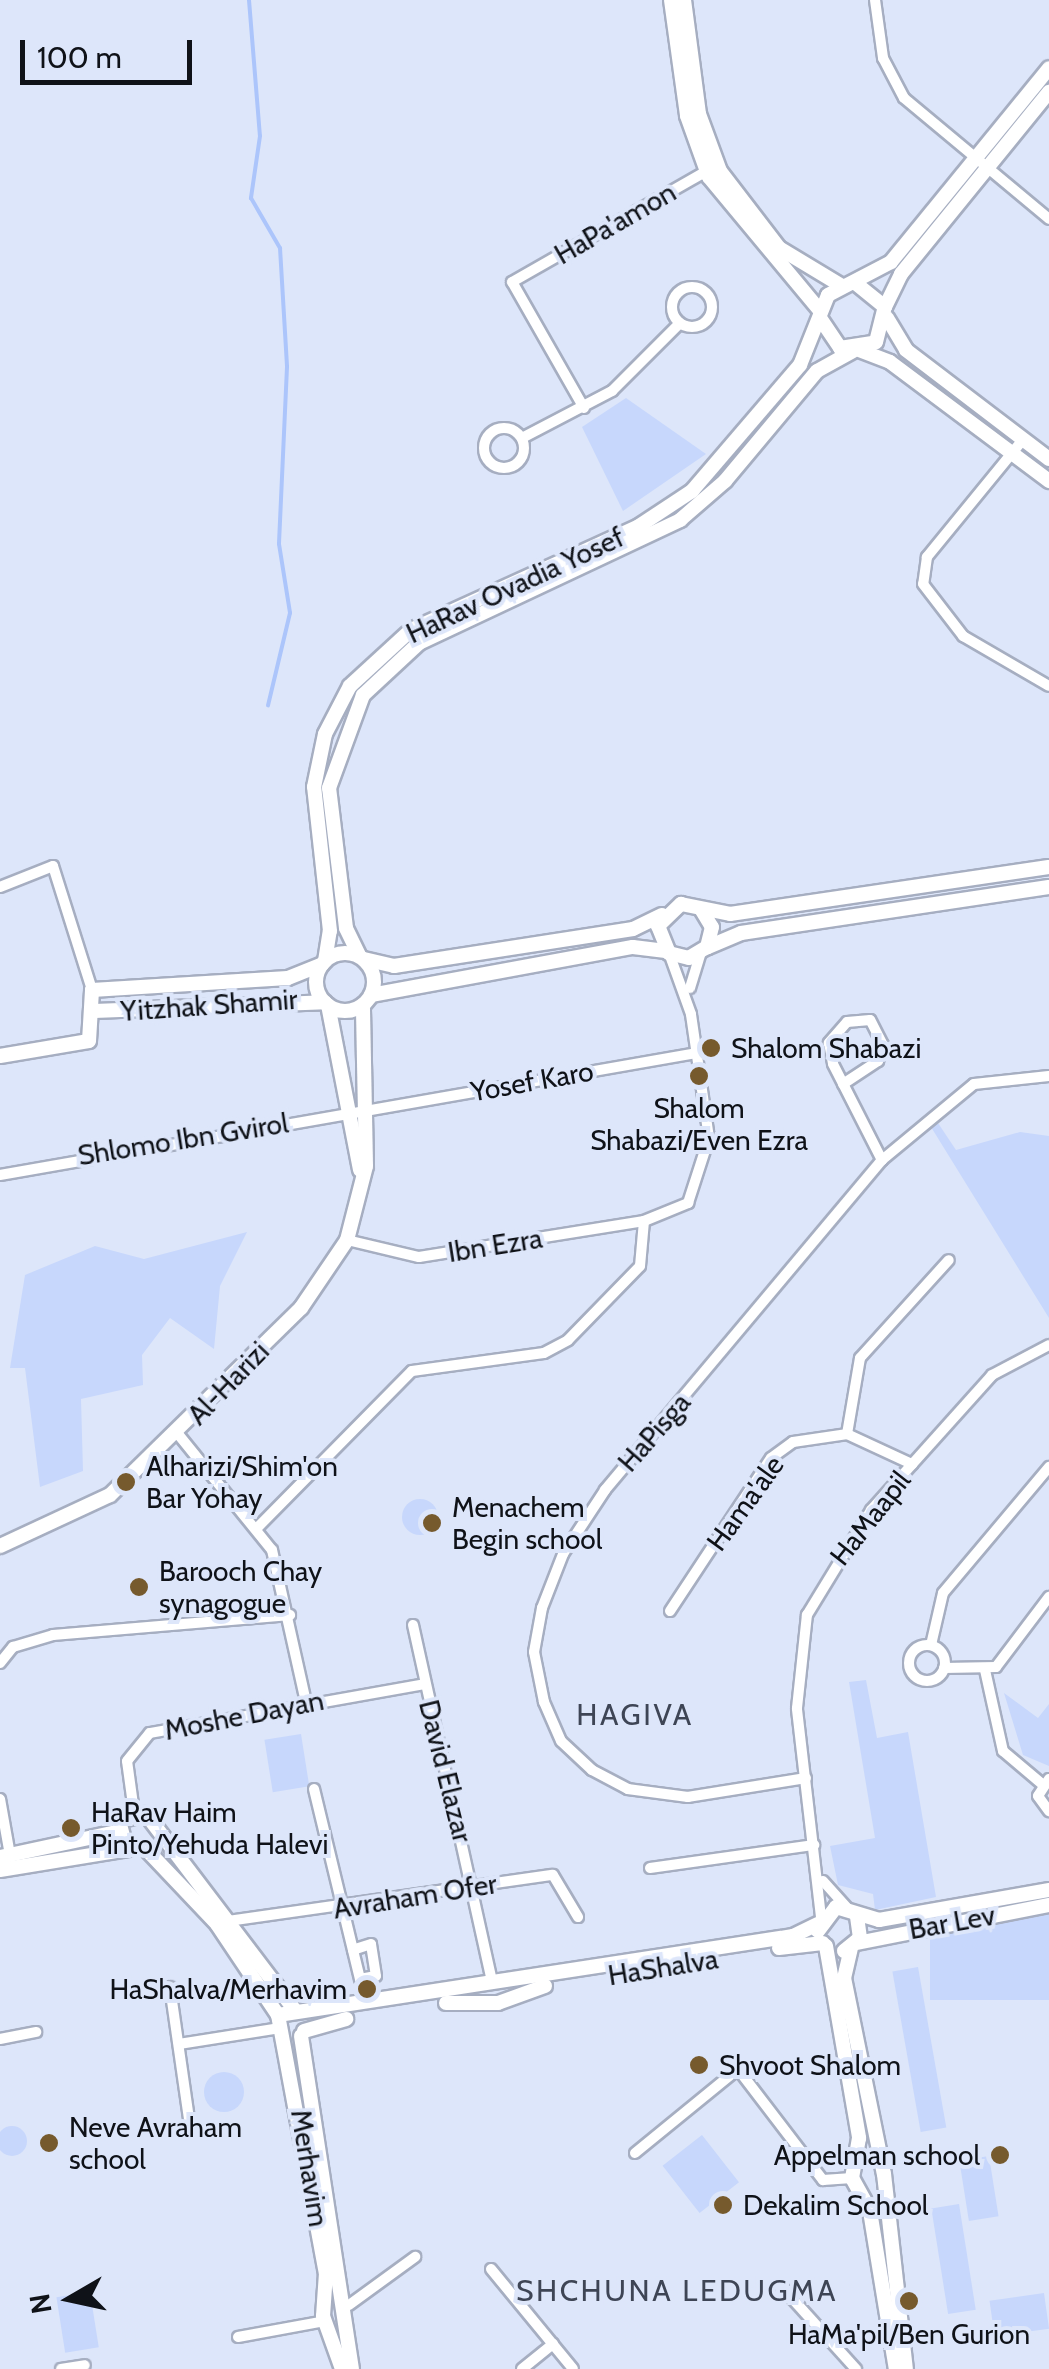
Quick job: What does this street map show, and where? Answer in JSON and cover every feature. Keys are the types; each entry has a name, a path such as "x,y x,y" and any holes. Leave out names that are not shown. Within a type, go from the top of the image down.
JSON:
{"street":[{"path":"670,0 682,96 734,217 821,314 828,339 894,365 1009,457 1049,480"},
{"path":"684,0 695,94 712,168 779,248 848,285 886,312 906,350 1021,442 1049,459"},
{"path":"875,0 893,84 1049,219"},
{"path":"856,350 879,339 900,274 1049,68"},
{"path":"821,314 848,285 891,262 1049,92"},
{"name":"HaPa'amon","path":"584,408 512,282 712,168"},
{"path":"522,438 514,466 486,457 495,430 522,438 584,408 680,323 708,319 701,289 674,298 680,323"},
{"name":"HaRav Ovadia Yosef","path":"327,1004 316,986 330,924 314,787 325,734 350,686 411,630 682,499 796,371 821,314"},
{"name":"HaRav Ovadia Yosef","path":"367,1000 362,957 346,928 329,788 363,695 419,643 680,520 725,482 816,371 856,350"},
{"path":"1021,442 928,558 923,584 962,636 1049,686"},
{"path":"0,887 53,866 92,990 94,1011"},
{"path":"362,957 394,966 633,929 681,904 730,914 1049,867"},
{"path":"367,1000 633,948 667,952 704,950 740,933 1049,887"},
{"path":"691,1014 692,968 704,950 712,926 701,908"},
{"path":"663,915 667,952 691,1014"},
{"name":"Yitzhak Shamir","path":"92,990 288,978 323,962 362,957"},
{"name":"Yitzhak Shamir","path":"0,1056 89,1041 94,1011 367,1000"},
{"name":"Al-Harizi","path":"0,1546 110,1494 178,1434 301,1308 347,1240 361,1185 356,1032 367,1000"},
{"name":"Al-Harizi","path":"327,1004 360,1111"},
{"name":"Ibn Ezra","path":"347,1240 420,1258 644,1221 688,1203 700,1184 708,1138 691,1014"},
{"path":"844,1084 878,1061 883,1046 870,1020 847,1022 830,1043 844,1084 882,1160"},
{"name":"Yosef Karo","path":"360,1111 696,1053"},
{"name":"HaPisga","path":"806,1778 688,1797 628,1788 561,1741 534,1652 563,1554 605,1490 882,1160 974,1084 1049,1076"},
{"name":"Shlomo Ibn Gvirol","path":"0,1174 360,1111"},
{"path":"258,1528 412,1371 544,1353 568,1340 640,1266 644,1221"},
{"path":"912,1464 847,1434 860,1358 948,1260"},
{"name":"HaMaapil","path":"820,1920 819,1870 797,1708 807,1615 844,1544 912,1464 992,1376 1049,1345"},
{"path":"178,1434 258,1528 290,1615 306,1702"},
{"name":"Hama'ale","path":"670,1612 771,1458 814,1436 847,1434"},
{"path":"944,1668 931,1645 943,1593 1049,1467"},
{"name":"Al-Harizi","path":"0,1537 38,1528"},
{"path":"931,1645 911,1653 912,1674 927,1681 944,1668 985,1670 1005,1658 1049,1597"},
{"path":"0,1663 13,1647 53,1634 290,1615"},
{"name":"David Elazar","path":"413,1625 493,1979"},
{"path":"985,1670 1003,1752 1045,1781 1049,1811"},
{"name":"Moshe Dayan","path":"134,1812 128,1761 150,1733 306,1702 424,1684"},
{"path":"314,1788 353,1950"},
{"path":"0,1800 5,1856 116,1832 134,1812 155,1829 296,2011"},
{"path":"0,1870 145,1848 155,1829"},
{"path":"116,1832 126,1848"},
{"path":"650,1868 814,1845"},
{"name":"Merhavim","path":"145,1848 217,1924 277,2027 296,2081 327,2325"},
{"name":"HaMaapil","path":"819,1870 853,1912"},
{"name":"Avraham Ofer","path":"228,1921 344,1908 554,1875 578,1917"},
{"name":"Bar Lev","path":"820,1920 853,1912 1049,1890"},
{"name":"Bar Lev","path":"824,1945 853,1946 1049,1905"},
{"path":"853,1912 853,1946 845,1986 878,2164 906,2369"},
{"path":"820,1920 859,2138 856,2179 894,2369"},
{"name":"HaShalva","path":"277,2027 296,2011 793,1936 820,1920"},
{"name":"HaShalva","path":"488,2002 824,1945"},
{"path":"179,2044 277,2027 302,2034 488,2002 493,1979"},
{"path":"493,1979 506,1999"},
{"path":"170,1988 191,2132"},
{"name":"Merhavim","path":"296,2011 348,2322"},
{"path":"0,2038 36,2032"},
{"path":"635,2153 738,2070 823,2180 856,2179 881,2185"},
{"path":"856,2179 878,2164"},
{"path":"323,2301 346,2298 415,2257"},
{"path":"491,2269 573,2369"},
{"path":"781,2286 856,2369"},
{"path":"238,2337 348,2322 352,2369"},
{"path":"327,2325 342,2369"},
{"path":"522,2369 553,2344"},
{"path":"61,2369 85,2365"}],"shaded area":[{"path":"626,398 706,454 623,511 582,427"},
{"path":"938,1123 956,1150 1020,1132 1049,1136 1049,1318 931,1127"},
{"path":"247,1232 220,1286 214,1349 170,1318 142,1355 143,1385 81,1399 83,1471 40,1487 25,1368 10,1368 25,1275 95,1246 144,1259"},
{"path":"420,1499 433,1504 438,1517 433,1530 420,1535 407,1530 402,1517 407,1504"},
{"path":"866,1680 877,1738 908,1732 936,1897 875,1910 873,1894 838,1885 830,1846 875,1838 849,1682"},
{"path":"1004,1693 1038,1718 1049,1704 1049,1766 1023,1755"},
{"path":"301,1734 309,1786 273,1792 264,1740"},
{"path":"930,1913 1049,1913 1049,2000 930,2000"},
{"path":"918,1967 946,2128 921,2132 892,1972"},
{"path":"224,2072 238,2078 244,2092 238,2106 224,2112 210,2106 204,2092 210,2078"},
{"path":"12,2126 23,2130 27,2141 23,2152 12,2156 1,2152 -3,2141 1,2130"},
{"path":"702,2135 739,2182 700,2213 663,2166"},
{"path":"989,2156 999,2216 969,2221 959,2161"},
{"path":"959,2204 976,2310 948,2314 931,2208"},
{"path":"90,2292 99,2347 65,2353 56,2297"},
{"path":"1044,2293 1049,2329 995,2336 990,2301"}],"waterway":[{"path":"249,0 260,136 251,198 280,248 287,367 279,544 290,613 268,705"}],"place":[{"name":"Shalom Shabazi","path":"711,1048"},
{"name":"Shalom Shabazi/Even Ezra","path":"699,1076"},
{"name":"Alharizi/Shim'on Bar Yohay","path":"126,1482"},
{"name":"Menachem Begin school","path":"432,1523"},
{"name":"Barooch Chay synagogue","path":"139,1587"},
{"name":"HaRav Haim Pinto/Yehuda Halevi","path":"71,1828"},
{"name":"HaShalva/Merhavim","path":"367,1989"},
{"name":"Shvoot Shalom","path":"699,2065"},
{"name":"Neve Avraham school","path":"49,2143"},
{"name":"Appelman school","path":"1000,2155"},
{"name":"Dekalim School","path":"723,2205"},
{"name":"HaMa'pil/Ben Gurion","path":"909,2301"}],"district":[{"name":"HAGIVA","path":"635,1715"},
{"name":"SHCHUNA LEDUGMA","path":"677,2291"}]}
